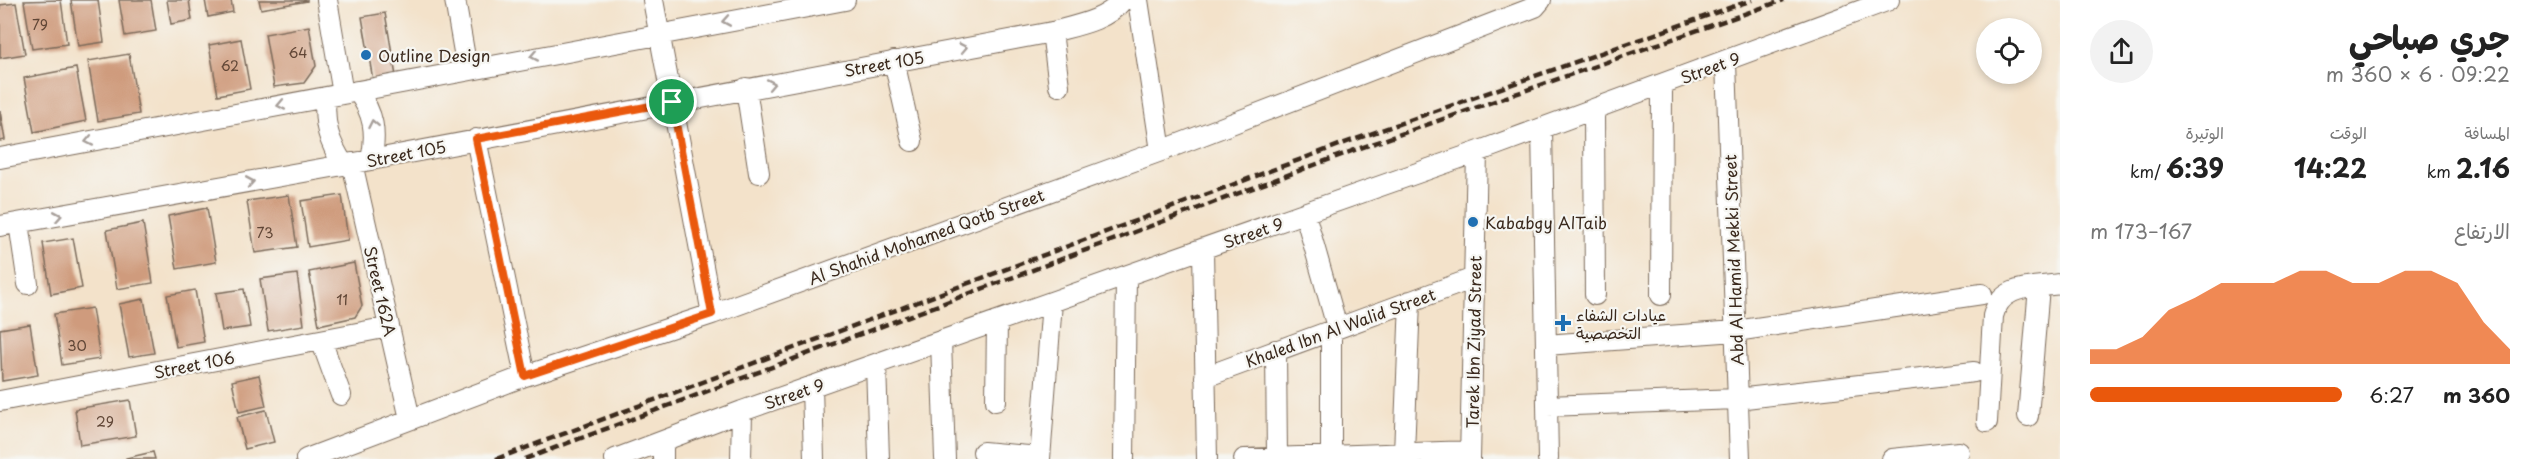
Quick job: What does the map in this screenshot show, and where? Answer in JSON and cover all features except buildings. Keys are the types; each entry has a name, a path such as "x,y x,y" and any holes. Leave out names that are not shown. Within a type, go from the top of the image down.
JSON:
{"street":[{"path":"327,0 342,94 326,126 336,153 356,162 375,138 372,116 342,94"},
{"path":"455,0 467,69"},
{"path":"653,0 712,314"},
{"path":"0,158 845,0"},
{"name":"Street 105","path":"10,225 1052,32 1103,16 1114,10 1123,0"},
{"path":"1138,0 1161,151"},
{"name":"Al Shahid Mohamed Qotb Street","path":"306,459 525,376 712,314 1161,151 1535,7 1541,0"},
{"name":"Street 9","path":"615,459 663,450 742,411 1305,214 1726,62 1889,0"},
{"path":"1052,32 1059,86"},
{"path":"894,61 912,141"},
{"name":"Abd Al Hamid Mekki Street","path":"1726,62 1740,459"},
{"path":"1661,295 1662,85"},
{"path":"746,88 759,173"},
{"path":"1594,110 1594,295"},
{"path":"1542,129 1548,459"},
{"path":"476,139 525,376"},
{"name":"Tarek Ibn Ziyad Street","path":"1470,455 1477,152"},
{"name":"Street 162A","path":"356,162 410,419"},
{"path":"1305,214 1334,329 1331,456"},
{"path":"10,225 28,284"},
{"path":"1203,250 1207,459"},
{"path":"1124,459 1126,276"},
{"name":"Khaled Ibn Al Walid Street","path":"1205,377 1474,278"},
{"path":"1987,422 1995,307 1998,300 2013,291 2060,284"},
{"path":"2028,416 2039,287"},
{"path":"1546,345 1736,331 1982,294"},
{"path":"1404,453 1410,301"},
{"path":"982,452 1040,458 1052,302"},
{"path":"996,401 997,321"},
{"name":"Street 106","path":"0,401 389,327"},
{"path":"321,340 341,395"},
{"path":"941,340 945,459"},
{"path":"1276,350 1282,458"},
{"path":"876,364 879,459"},
{"path":"1547,406 1737,399 1974,372"},
{"path":"812,386 814,459"},
{"path":"741,459 742,411"},
{"path":"1892,459 1959,452"},
{"path":"1244,459 1404,453 1470,455"}],"railway":[{"path":"496,459 1350,141 1752,0"},
{"path":"525,459 1352,151 1784,0"}],"place":[{"name":"Outline Design","path":"366,55"},
{"name":"Kababgy AlTaib","path":"1473,222"},
{"name":"عيادات الشفاء التخصصية","path":"1563,323"}],"route":[{"path":"672,102 712,314 525,376 476,139 672,102"}]}
